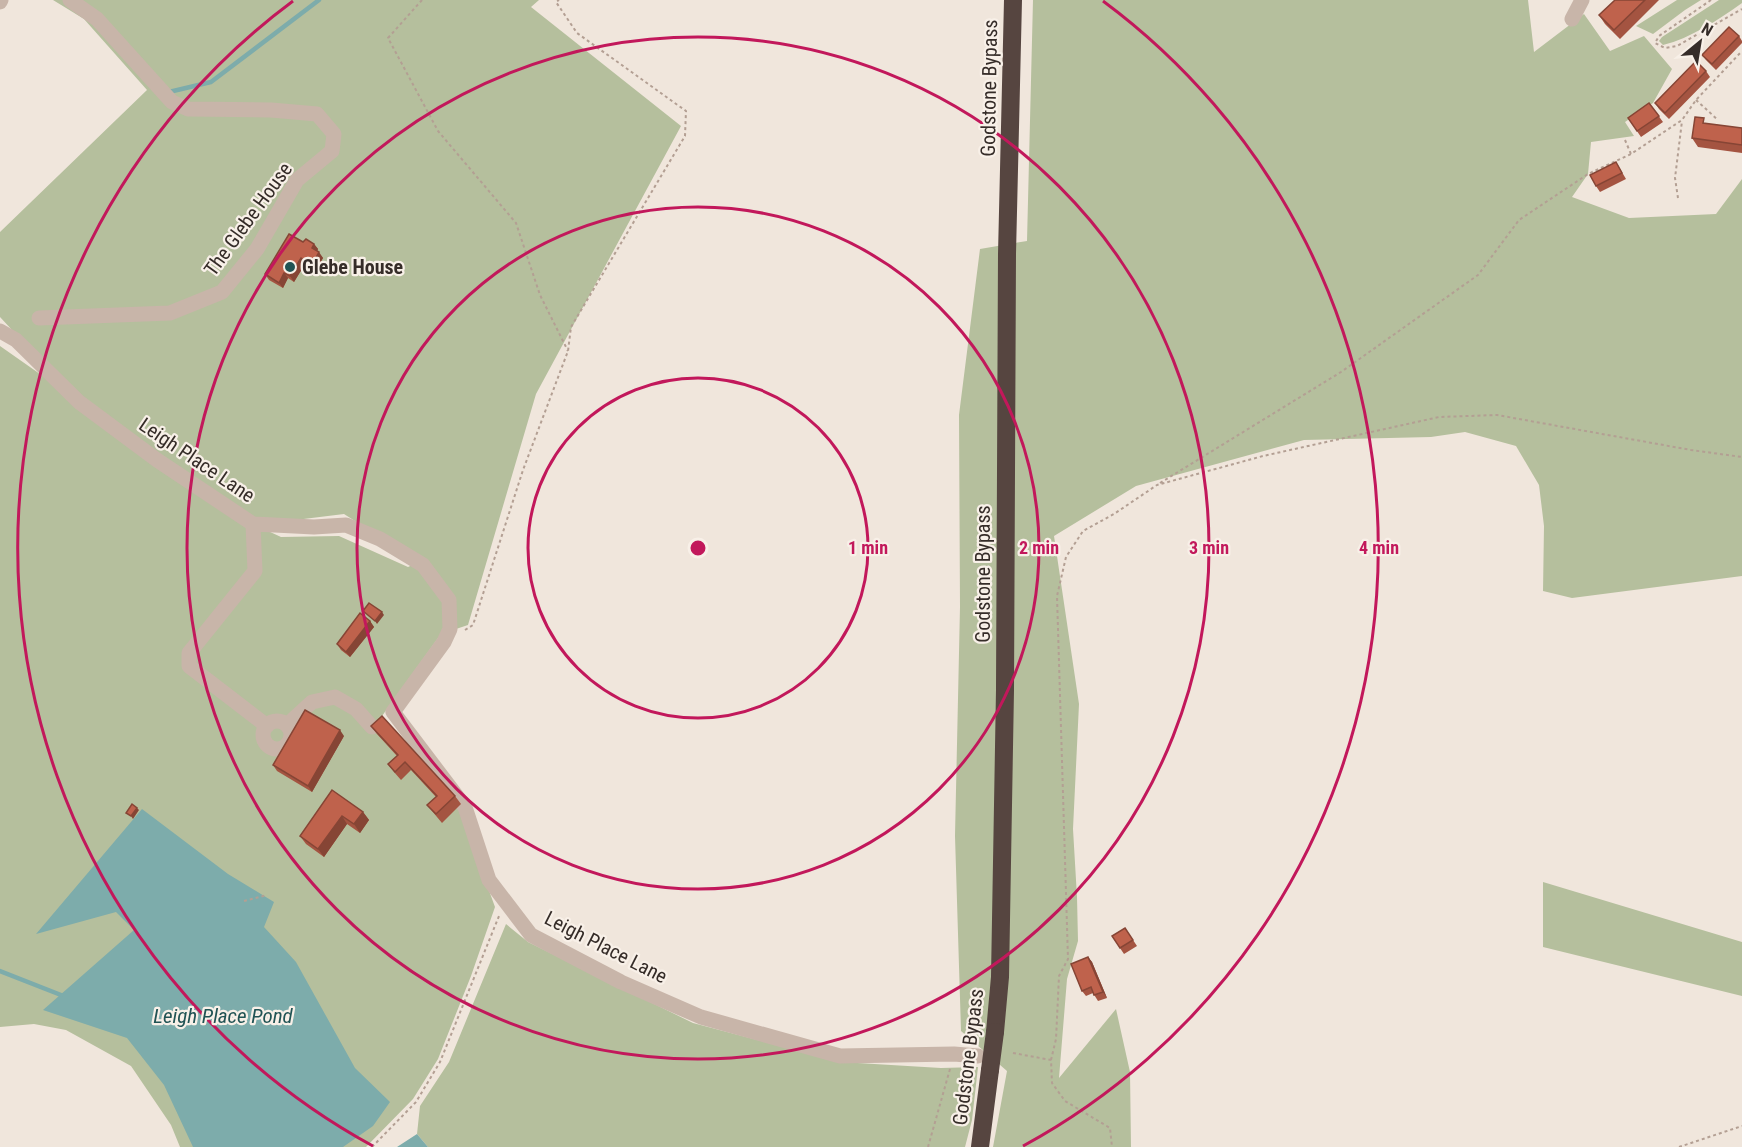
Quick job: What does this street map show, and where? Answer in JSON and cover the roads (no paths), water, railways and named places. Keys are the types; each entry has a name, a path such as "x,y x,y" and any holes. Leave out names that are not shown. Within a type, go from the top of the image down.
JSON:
{"highway":[{"name":"Godstone Bypass","path":"980,1147 1000,976 1005,690 1007,266 1013,0"}],"lane":[{"name":"The Glebe House","path":"39,318 170,313 222,292 257,249 297,180 332,151 334,134 317,114 272,110 188,108 172,102 97,19 70,0"},
{"path":"1572,19 1582,0"},
{"name":"Leigh Place Lane","path":"0,330 16,340 80,402 157,460 253,524 314,528 346,525 380,539 423,565 449,600 450,629 444,642 393,712 465,807 489,880 531,935 621,982 701,1017 840,1056 954,1054 978,1056"},
{"path":"253,524 255,571 189,653 189,666 267,726"},
{"path":"287,725 312,702 335,697 356,709 372,728"},
{"path":"275,722 287,725 291,734 289,743 282,749 271,748 263,734 267,726 275,722"}],"water":[{"name":"Leigh Place Pond","path":"142,809 228,874 274,902 264,927 296,962 355,1068 390,1102 373,1126 343,1147 193,1147 164,1085 127,1038 43,1010 134,930 116,912 36,934"},
{"path":"417,1134 428,1147 397,1147"}],"waterway":[{"path":"169,92 211,82 319,0"},
{"path":"0,971 61,995"}],"place":[{"name":"Glebe House","path":"290,267"}]}
